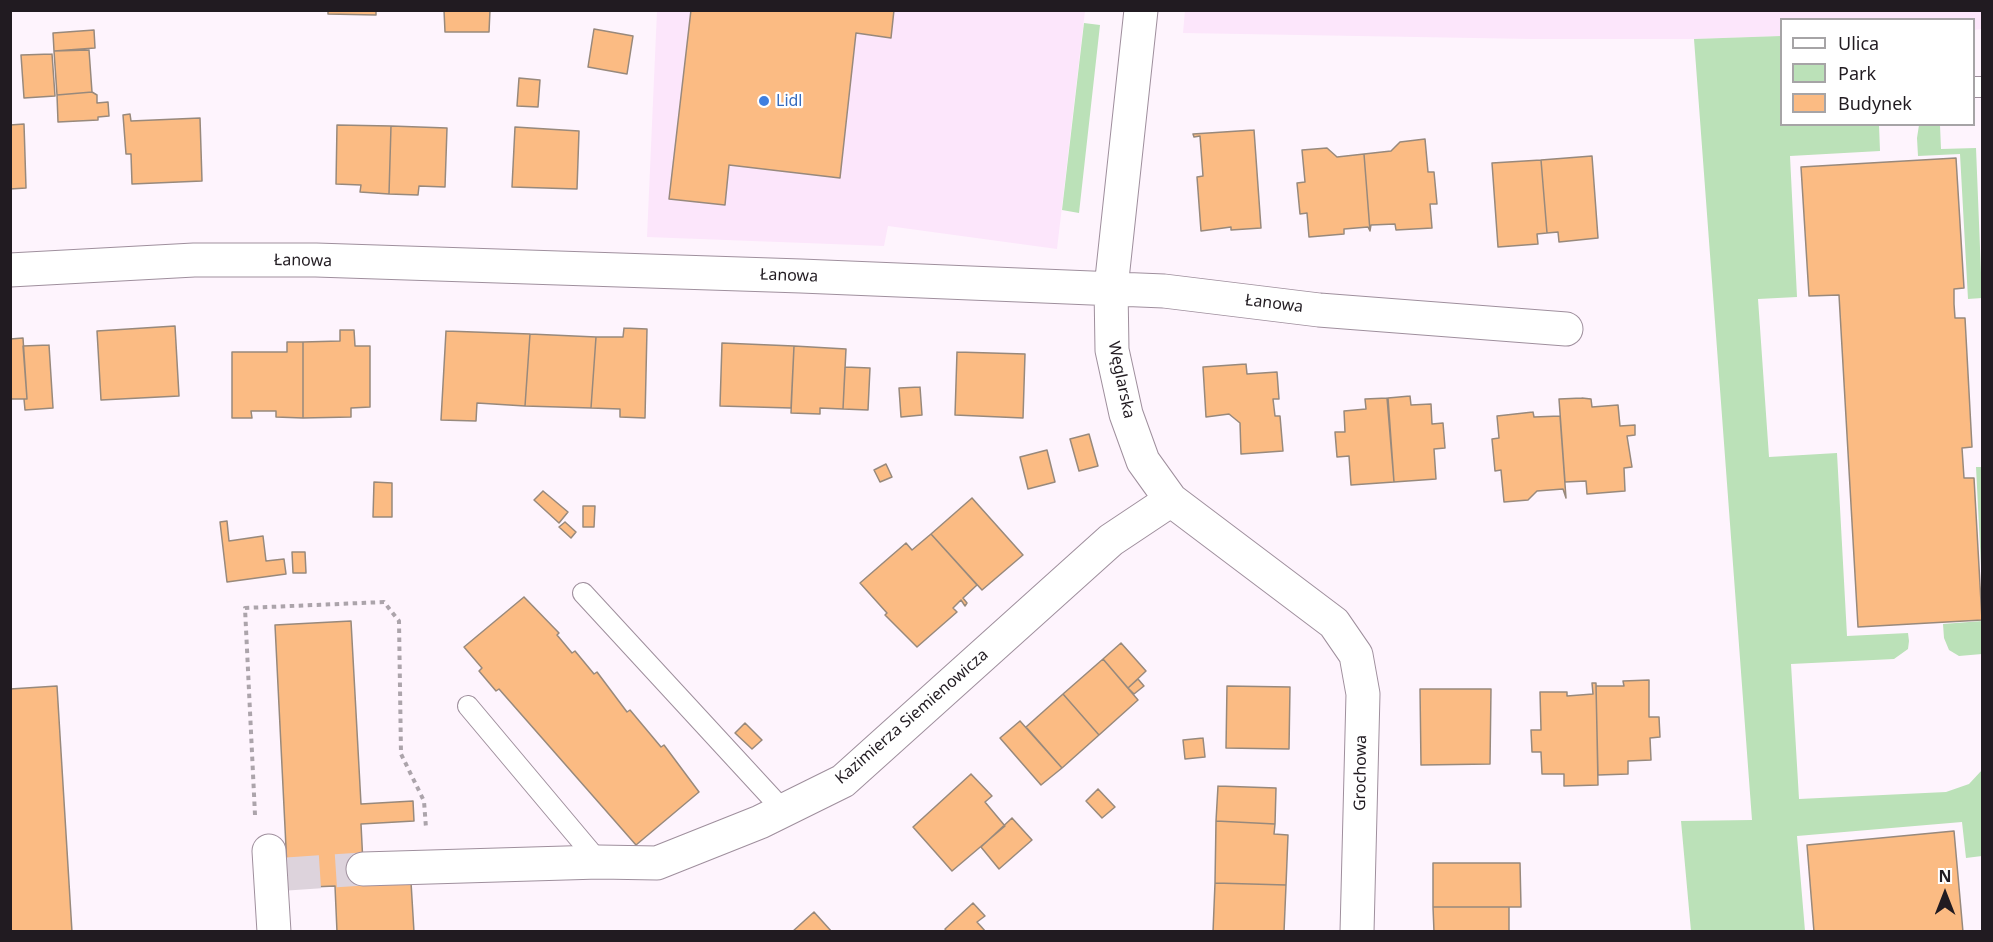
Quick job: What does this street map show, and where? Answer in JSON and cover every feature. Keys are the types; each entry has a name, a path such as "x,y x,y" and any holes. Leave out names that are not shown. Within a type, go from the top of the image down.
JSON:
{"street":[{"name":"Węglarska","path":"1140,10 1111,288 1112,350 1126,414 1143,461 1171,500 1334,623"},
{"name":"Łanowa","path":"10,270 194,260 316,260 1111,288 1164,291 1319,310 1566,329"},
{"name":"Kazimierza Siemienowicza","path":"363,869 599,862 657,863 783,810 843,781 1111,540 1171,500"},
{"name":"Grochowa","path":"1334,623 1356,655 1363,694 1357,932"},
{"path":"274,932 276,867"}],"lane":[{"path":"583,593 783,810"},
{"path":"468,706 599,862"}],"path":[{"path":"276,867 257,842 245,608 384,602 399,621 401,754 424,801 428,867"}],"shaded area":[{"path":"1185,10 1982,10 1982,29 1975,30 1975,18 1780,18 1780,36 1694,39 1532,39 1183,33"},
{"path":"657,11 1085,11 1057,249 888,226 884,246 647,237"}],"green space":[{"path":"1084,23 1100,25 1079,213 1062,210"},
{"path":"1780,36 1780,126 1879,126 1880,151 1790,156 1797,297 1758,299 1769,457 1837,453 1847,636 1908,633 1909,641 1908,649 1894,659 1791,664 1799,799 1946,792 1969,784 1982,770 1982,856 1966,858 1962,822 1797,836 1805,931 1691,931 1681,821 1752,820 1694,39"},
{"path":"1919,126 1940,126 1941,149 1976,148 1982,298 1968,299 1960,154 1918,156"},
{"path":"1976,467 1982,467 1982,586"},
{"path":"1982,621 1982,654 1959,656 1949,650 1944,638 1943,624"}],"building":[{"path":"328,10 376,10 376,15 328,14"},
{"path":"444,10 490,10 489,32 445,32"},
{"name":"Lidl","path":"691,10 894,10 891,38 856,33 840,178 729,165 725,205 669,199"},
{"path":"594,29 633,36 627,74 588,67"},
{"path":"94,30 95,48 54,51 53,33"},
{"path":"89,50 92,92 57,95 54,51"},
{"path":"52,54 55,96 24,98 21,55"},
{"path":"519,78 540,80 538,107 517,106"},
{"path":"92,92 97,95 97,103 108,102 109,116 98,117 98,120 58,122 57,95"},
{"path":"130,114 131,121 200,118 202,181 132,184 131,154 126,154 123,115"},
{"path":"24,124 26,188 10,189 10,125"},
{"path":"337,125 391,126 389,194 360,192 361,185 336,184"},
{"path":"391,126 447,128 445,187 419,186 418,195 389,194"},
{"path":"515,127 579,131 577,189 512,187"},
{"path":"1254,130 1261,228 1231,230 1231,227 1201,231 1197,177 1203,176 1200,136 1194,137 1193,134"},
{"path":"1425,139 1428,172 1434,172 1437,204 1430,204 1432,228 1396,230 1395,224 1371,225 1370,231 1364,154 1391,151 1400,142"},
{"path":"1327,148 1337,157 1364,154 1370,231 1368,227 1344,229 1344,234 1309,237 1307,213 1300,214 1297,183 1305,182 1302,150"},
{"path":"1592,156 1598,238 1559,242 1558,232 1547,233 1541,160"},
{"path":"1956,158 1964,288 1954,289 1954,304 1955,318 1965,318 1972,447 1962,448 1964,478 1974,478 1982,620 1858,627 1839,295 1809,296 1801,167"},
{"path":"1541,160 1547,233 1537,234 1538,244 1498,247 1492,163"},
{"path":"175,326 179,396 101,400 97,331"},
{"path":"624,328 647,329 645,418 620,417 620,409 591,408 596,337 623,337"},
{"path":"340,330 354,330 355,346 370,346 370,407 351,408 351,417 303,418 303,342 340,341"},
{"path":"446,331 530,334 525,406 477,403 476,421 441,420"},
{"path":"530,334 596,337 591,408 525,406"},
{"path":"23,338 27,399 10,399 10,339"},
{"path":"287,342 303,342 303,418 276,417 276,411 251,411 252,418 232,418 232,352 287,352"},
{"path":"722,343 794,346 791,408 720,406"},
{"path":"49,345 53,408 25,410 24,399 27,399 23,346"},
{"path":"794,346 846,349 843,409 820,408 820,414 791,413"},
{"path":"957,352 1025,354 1023,418 955,415"},
{"path":"1246,364 1247,374 1277,372 1279,399 1273,399 1275,416 1280,416 1283,451 1241,454 1240,423 1229,414 1206,417 1203,367"},
{"path":"845,367 870,368 868,410 843,409"},
{"path":"920,387 922,415 901,417 899,388"},
{"path":"1410,396 1411,405 1431,404 1432,424 1443,423 1445,448 1434,449 1436,479 1394,482 1388,398"},
{"path":"1387,398 1394,482 1351,485 1349,456 1337,457 1335,432 1345,432 1344,411 1366,409 1365,399"},
{"path":"1559,399 1591,399 1592,407 1618,405 1620,426 1635,425 1635,435 1627,436 1632,467 1624,468 1625,491 1587,494 1586,481 1565,482"},
{"path":"1533,412 1534,417 1560,416 1566,498 1563,489 1537,491 1528,500 1504,502 1501,470 1495,471 1492,439 1499,438 1497,416"},
{"path":"1089,434 1098,466 1079,471 1070,439"},
{"path":"1047,450 1055,482 1028,489 1020,457"},
{"path":"886,464 892,477 880,482 874,470"},
{"path":"374,482 392,483 392,517 373,517"},
{"path":"543,491 568,512 559,523 534,500"},
{"path":"972,498 1023,555 982,590 931,534"},
{"path":"583,506 595,506 594,527 583,527"},
{"path":"227,521 229,541 263,536 266,561 284,559 286,574 227,582 220,522"},
{"path":"565,522 576,532 571,538 559,527"},
{"path":"931,534 977,585 963,598 967,603 965,606 961,600 953,608 957,612 917,647 885,615 887,613 860,583 906,543 912,550"},
{"path":"292,552 305,552 306,573 293,573"},
{"path":"524,597 559,633 557,635 572,653 575,651 594,674 597,672 627,712 630,710 661,747 664,745 699,792 636,845 499,689 496,691 479,671 482,668 464,647"},
{"path":"351,621 361,804 413,801 414,821 361,824 364,884 411,882 414,932 337,932 335,886 288,888 275,625"},
{"path":"1121,643 1146,671 1128,688 1103,659"},
{"path":"1103,659 1138,700 1099,735 1063,694"},
{"path":"1138,679 1144,686 1134,694 1128,688"},
{"path":"1649,680 1649,717 1659,717 1660,737 1650,738 1651,760 1628,761 1628,774 1598,775 1596,686 1624,686 1623,681"},
{"path":"1592,683 1596,683 1598,785 1564,786 1564,774 1542,774 1541,752 1532,752 1531,730 1541,730 1540,692 1567,692 1567,696 1593,694"},
{"path":"57,686 72,932 10,932 10,689"},
{"path":"1227,686 1290,687 1289,749 1226,748"},
{"path":"1420,689 1491,689 1490,764 1421,765"},
{"path":"1063,694 1099,735 1062,768 1026,727"},
{"path":"1020,721 1062,768 1041,785 1000,738"},
{"path":"745,723 762,740 752,749 735,733"},
{"path":"1203,738 1205,757 1185,759 1183,740"},
{"path":"971,774 992,796 985,802 1005,826 952,871 913,827"},
{"path":"1218,786 1276,788 1275,824 1216,821"},
{"path":"1098,789 1115,807 1102,818 1086,801"},
{"path":"1012,818 1032,840 999,869 981,847"},
{"path":"1216,821 1275,824 1274,834 1288,835 1286,885 1215,883"},
{"path":"1954,831 1963,932 1814,932 1807,845"},
{"path":"1433,863 1520,863 1521,907 1433,907"},
{"path":"1215,883 1286,885 1284,932 1213,932"},
{"path":"973,903 985,916 977,922 986,932 947,932 945,929"},
{"path":"1433,907 1509,907 1509,932 1434,932"},
{"path":"814,912 832,932 792,932"}],"tunnel":[{"path":"287,874 363,869"}],"place":[{"name":"Lidl","path":"764,101"}]}
